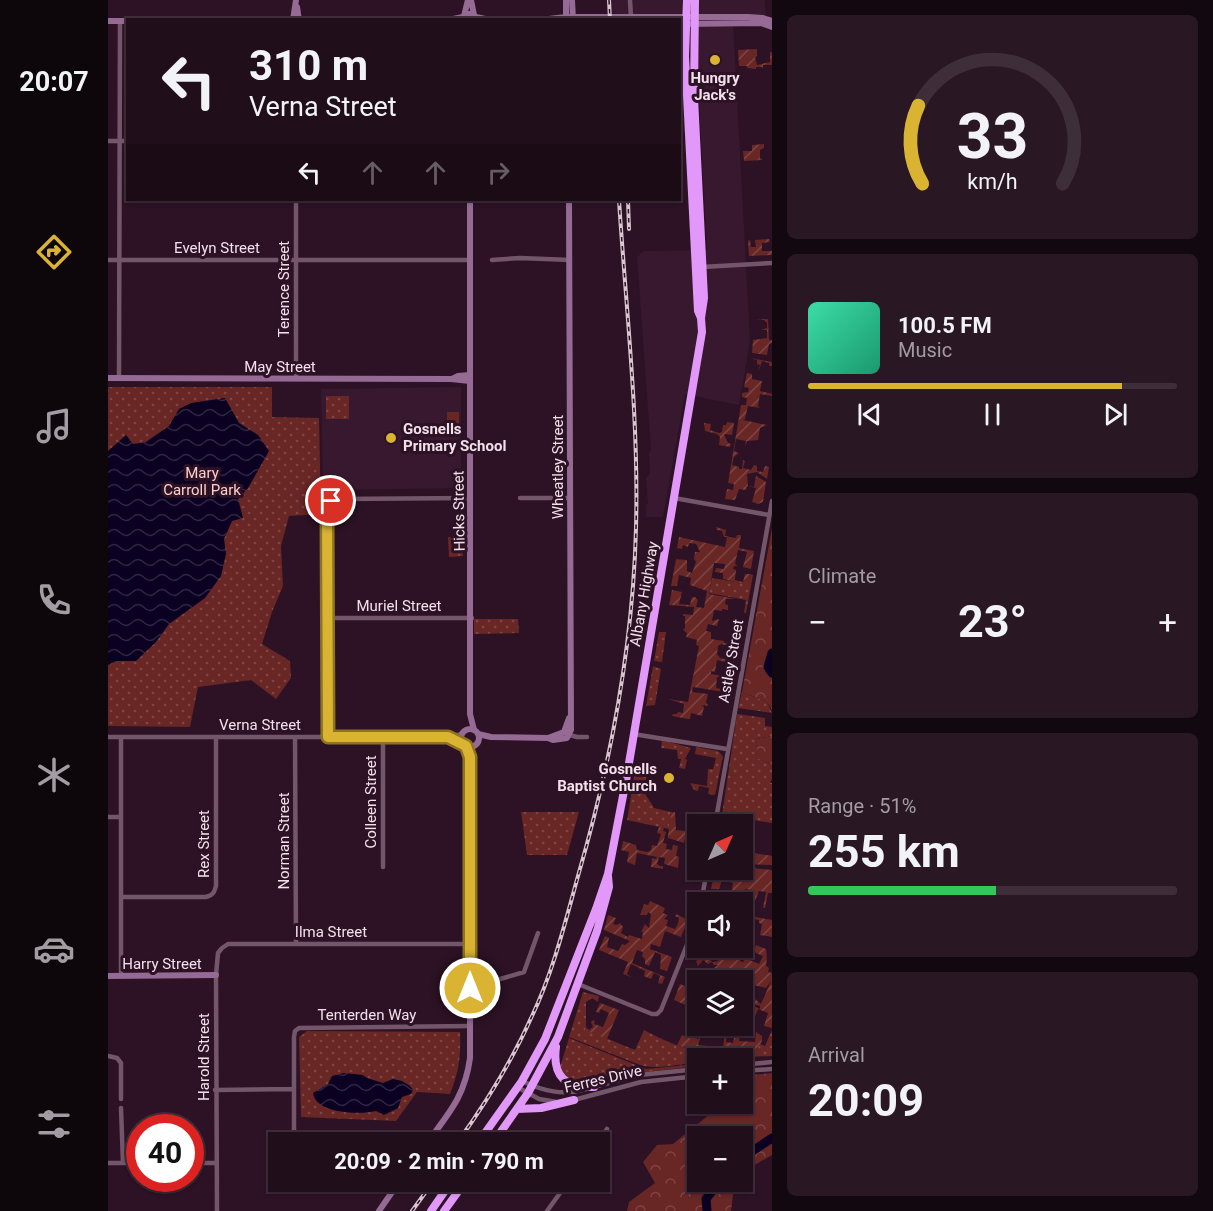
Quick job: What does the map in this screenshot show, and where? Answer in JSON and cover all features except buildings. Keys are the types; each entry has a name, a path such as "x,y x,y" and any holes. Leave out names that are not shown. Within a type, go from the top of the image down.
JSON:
{"highway":[{"name":"Albany Highway","path":"486,1132 520,1084 545,1039 596,909 608,874 633,734 701,343 701,318 704,308 699,267 694,108 687,0"},
{"name":"Albany Highway","path":"688,22 695,0"},
{"name":"Albany Highway","path":"501,1132 531,1090 558,1037 603,912 609,887 608,874"},
{"path":"558,1037 555,1053 562,1079 579,1088 594,1087"},
{"path":"517,1109 541,1108 574,1100"},
{"path":"431,1211 444,1192"},
{"path":"444,1211 458,1192"}],"street":[{"path":"293,18 296,0"},
{"path":"296,0 299,18"},
{"path":"463,17 470,0"},
{"path":"470,0 475,17"},
{"path":"566,0 569,18"},
{"path":"569,18 572,0"},
{"path":"630,0 631,18"},
{"path":"463,17 469,14 475,17"},
{"path":"688,22 756,18 772,21"},
{"path":"108,21 124,21 119,378"},
{"path":"688,22 761,23 772,27"},
{"path":"108,141 126,141"},
{"name":"Terence Street","path":"296,201 296,379"},
{"name":"Hicks Street","path":"470,201 472,618 470,714 476,732"},
{"name":"Wheatley Street","path":"566,734 569,716 569,201"},
{"path":"492,260 520,258 570,260"},
{"name":"Evelyn Street","path":"108,260 471,260"},
{"path":"699,267 772,263"},
{"name":"May Street","path":"108,378 470,378"},
{"path":"328,737 327,513 331,501 340,499 471,498"},
{"path":"520,498 570,498"},
{"path":"674,498 769,515"},
{"name":"Astley Street","path":"717,814 772,501"},
{"name":"Muriel Street","path":"327,618 472,618"},
{"name":"Hicks Street","path":"463,732 470,714"},
{"path":"463,732 476,732 491,737 561,740 566,734 587,737"},
{"path":"463,732 470,744"},
{"name":"Verna Street","path":"448,737 463,732"},
{"path":"435,1132 453,1107 468,1079 470,1058 470,744 476,732"},
{"path":"633,734 727,749"},
{"name":"Verna Street","path":"108,737 448,737 470,744"},
{"path":"121,737 121,976"},
{"name":"Rex Street","path":"121,897 206,897 215,891 216,737"},
{"name":"Norman Street","path":"296,737 296,944"},
{"name":"Colleen Street","path":"383,737 383,867"},
{"path":"470,744 491,737"},
{"path":"108,818 121,818"},
{"path":"470,988 524,972 538,933"},
{"name":"Ilma Street","path":"216,975 219,950 226,945 470,944"},
{"path":"578,984 657,1014 661,1010 687,945"},
{"name":"Harry Street","path":"108,976 216,975"},
{"name":"Harold Street","path":"216,975 217,1211"},
{"name":"Tenterden Way","path":"294,1089 294,1037 295,1031 299,1028 470,1026"},
{"path":"108,1056 117,1058 121,1063 121,1099"},
{"path":"753,1064 772,1062"},
{"path":"753,1070 772,1069"},
{"name":"Ferres Drive","path":"520,1084 531,1090 578,1092 639,1075 687,1070"},
{"name":"Ferres Drive","path":"520,1084 548,1101 574,1100 641,1082 687,1077"},
{"path":"215,1090 294,1089 294,1132"},
{"path":"108,1163 123,1163 122,1108"},
{"path":"204,1163 217,1163"},
{"path":"379,1211 392,1192"},
{"path":"548,1211 561,1192"}],"shaded area":[{"path":"609,0 765,0 766,24 733,23 750,341 739,405 685,394 663,517 646,517 646,505 648,504 646,478 650,473 649,453 651,450 637,257 644,251 707,250 698,83 699,35 687,18 621,15 610,12"},
{"name":"Gosnells Primary School","path":"461,387 461,488 323,490 321,389"}],"green space":[{"path":"757,49 755,57 757,65 770,62 770,52 772,52 772,65 763,65 763,69 756,67 756,69 748,68 748,70 747,66 739,66 738,50"},
{"path":"764,144 764,148 760,150 760,158 763,160 744,161 743,151 752,151 752,145"},
{"path":"769,239 770,242 762,243 762,251 772,251 772,255 749,256 748,241 750,240 751,247 756,247 755,240"},
{"path":"768,319 769,340 772,340 772,343 769,344 767,355 752,353 753,340 767,338 767,330 761,330 767,328 767,323 764,320 756,320"},
{"path":"750,358 772,362 772,366 762,361 759,370 760,365 757,364 757,360"},
{"path":"750,358 747,373 752,374 752,379 762,381 760,391 772,394 772,396 760,394 758,406 760,408 748,406 743,420 767,425 760,428 758,440 747,441 745,447 746,441 736,439 734,451 739,453 734,457 732,465 742,469 743,460 745,461 743,468 751,470 754,465 757,466 757,471 763,472 765,466 769,467 767,479 757,472 747,474 748,486 754,487 756,476 766,482 763,502 758,504 752,502 756,488 747,486 746,490 739,489 735,500 725,499 727,489 733,490 734,484 728,483 741,405 746,405 747,398 742,397 742,393 748,392 749,388 744,387"},
{"name":"Mary Carroll Park","path":"108,387 272,387 272,417 319,418 321,514 289,516 281,546 283,586 262,644 290,661 291,678 276,699 251,680 198,687 190,727 108,726"},
{"path":"326,396 349,396 349,419 326,419"},
{"path":"447,412 459,412 459,436 447,436"},
{"path":"727,422 734,423 732,435 724,434 728,443 731,444 730,447 719,445 720,437 705,431 704,423 711,424 710,430 719,433 722,432 723,425"},
{"path":"716,527 726,530 725,536 736,538 737,535 741,535 739,548 754,551 751,569 743,567 747,552 738,550 735,564 738,566 734,566 733,569 736,570 735,580 743,582 745,574 750,574 748,585 723,579 723,573 715,572 716,568 724,569 725,564 714,563 709,594 736,599 726,599 725,604 728,605 728,610 714,610 712,621 719,619 717,626 725,628 708,624 706,631 711,632 711,639 730,644 733,635 739,635 736,658 728,657 729,646 721,644 718,646 717,654 720,658 734,661 734,664 717,660 715,672 711,671 711,674 723,676 723,678 717,677 716,688 722,689 726,681 731,682 730,693 693,687 692,692 708,694 707,706 702,705 704,707 702,716 691,713 688,719 672,716 678,712 683,713 684,704 668,699 688,702 699,646 696,645 697,640 686,637 687,633 683,630 685,616 683,614 693,615 694,607 669,605 672,590 682,592 679,604 690,605 692,597 695,597 698,600 696,607 704,608 707,591 690,585 691,578 679,575 677,586 671,586 676,559 687,560 687,571 692,573 696,562 695,552 700,552 696,544 689,543 688,547 683,545 682,549 677,548 679,537 725,547 727,537 724,537 722,531 717,530"},
{"path":"772,528 772,710 767,702 742,692"},
{"path":"448,537 462,538 463,556 449,557"},
{"path":"750,574 753,575 746,613 744,613 746,600 709,593 712,578 748,584"},
{"path":"474,619 518,619 519,633 474,634"},
{"path":"659,632 666,632 662,662 654,661"},
{"path":"653,666 661,669 655,705 646,706"},
{"path":"742,692 767,702 772,713 738,708"},
{"path":"737,714 765,718 765,726 772,727 772,736 756,739 757,758 772,765 770,783 772,783 772,823 753,820 753,814 722,814"},
{"path":"772,736 772,765 757,758 756,739"},
{"path":"662,740 691,748 685,759 687,760 685,769 679,768 681,759 678,759 677,750 661,748"},
{"path":"696,747 718,751 723,756 715,795 708,794 709,788 699,786 698,791 694,790 690,783 707,786 708,769 713,769 716,758 695,754"},
{"path":"635,771 647,773 644,792 654,808 671,812 669,829 627,820"},
{"path":"521,812 579,812 567,855 527,855"},
{"path":"671,812 675,812 676,830 687,832 684,843 668,838 667,842"},
{"path":"659,827 664,828 663,831 666,832 663,843 667,844 666,849 672,850 673,845 678,846 676,856 679,857 678,868 664,864 665,858 659,857 657,864 663,866 663,869 651,867 652,858 657,857 637,853 635,865 627,862 629,852 621,850 623,841 636,845 637,850 648,852 652,845 657,846 661,834 657,833"},
{"path":"753,853 772,856 772,865 753,864"},
{"path":"753,868 772,870 772,893 768,893 765,908 763,908 766,892 759,891 753,906 752,890 732,892 733,883 722,880 753,880"},
{"path":"713,880 722,880 719,889 711,889"},
{"path":"650,901 665,908 663,913 668,915 664,919 668,920 666,926 675,929 679,918 675,916 676,914 687,920 681,937 665,931 660,947 651,944 650,949 672,957 667,971 660,969 661,955 655,952 649,966 645,964 643,952 637,950 632,963 665,977 662,984 658,983 660,976 654,973 651,979 644,976 645,971 631,964 627,974 631,977 623,974 628,962 599,950 605,936 609,938 607,947 618,951 622,944 625,945 630,941 604,930 608,915 616,918 613,924 620,923 623,927 621,933 628,937 629,935 642,939 643,932 641,932 645,924 649,928 651,914 648,912 647,915 640,915 644,904 648,905"},
{"path":"753,917 772,920 772,937 760,935 762,924 759,920 753,919"},
{"path":"756,945 766,949 766,966 769,968 768,972 772,973 772,1028 764,1026 768,1013 758,1009 753,1022 753,1006 760,1009 760,1006 753,1004 753,999 761,1004 771,981 766,988 753,985 753,970 715,970 714,968 718,965 712,962 719,961 713,958 741,958 740,961 743,962 745,958 759,964 763,956 754,950"},
{"path":"700,958 709,958 712,962 708,964 703,960 698,966 696,961"},
{"path":"680,984 687,987 687,1006 674,1000"},
{"path":"583,992 599,996 598,1002 592,998 586,1002 586,1030 635,1050 644,1030 687,1048 687,1063 661,1067 640,1065 569,1037"},
{"path":"600,1003 619,1010 607,1039 585,1030 585,1026 589,1030 593,1027 591,1022 593,1020 594,1024 603,1027 609,1013 601,1009 599,1013 596,1012"},
{"path":"772,1030 772,1056 753,1057 753,1051 756,1051 760,1044 765,1046"},
{"path":"307,1031 460,1032 459,1064 450,1094 417,1092 396,1121 301,1117 299,1037"},
{"path":"756,1032 762,1036 762,1041 756,1051 753,1048 723,1048 724,1036 727,1036 726,1042 733,1043 734,1036 740,1036 739,1041 755,1042"},
{"path":"682,1035 692,1036 698,1039 701,1036 698,1045 708,1046 707,1048 687,1048 677,1045"},
{"path":"569,1038 646,1069 687,1065 687,1067 631,1074 580,1085 563,1076 560,1067"},
{"path":"772,1073 772,1155 753,1166 753,1126 695,1126 710,1114 753,1114 753,1075"},
{"path":"687,1133 687,1192 735,1192 731,1211 627,1211 629,1202 655,1183 643,1162 657,1145 673,1144"}],"water":[{"path":"225,398 239,423 258,435 269,451 248,488 238,499 243,518 232,521 224,539 226,554 221,576 205,598 169,624 156,642 136,661 116,661 108,665 108,451 126,435 133,444 146,442 169,426 179,409 191,403"},
{"path":"344,1073 363,1075 383,1083 393,1079 402,1081 413,1090 411,1094 402,1097 398,1108 384,1115 376,1111 350,1113 330,1109 316,1100 313,1093 328,1084 332,1076"}],"waterway":[{"path":"772,653 768,667 772,673"},
{"path":"753,1151 772,1138"},
{"path":"707,1211 706,1199 711,1192"}],"railway":[{"path":"609,0 610,18"},
{"path":"464,1132 507,1065 546,982 590,833 618,704 630,617 636,528 634,405 619,201"},
{"path":"628,201 629,229"},
{"path":"412,1211 426,1192"}],"place":[{"name":"Hungry Jack's","path":"715,60"},
{"name":"Gosnells Primary School","path":"391,438"},
{"name":"Gosnells Baptist Church","path":"669,778"}],"route":[{"path":"331,501 327,513 328,737 448,737 466,746 470,757 470,988"}]}
